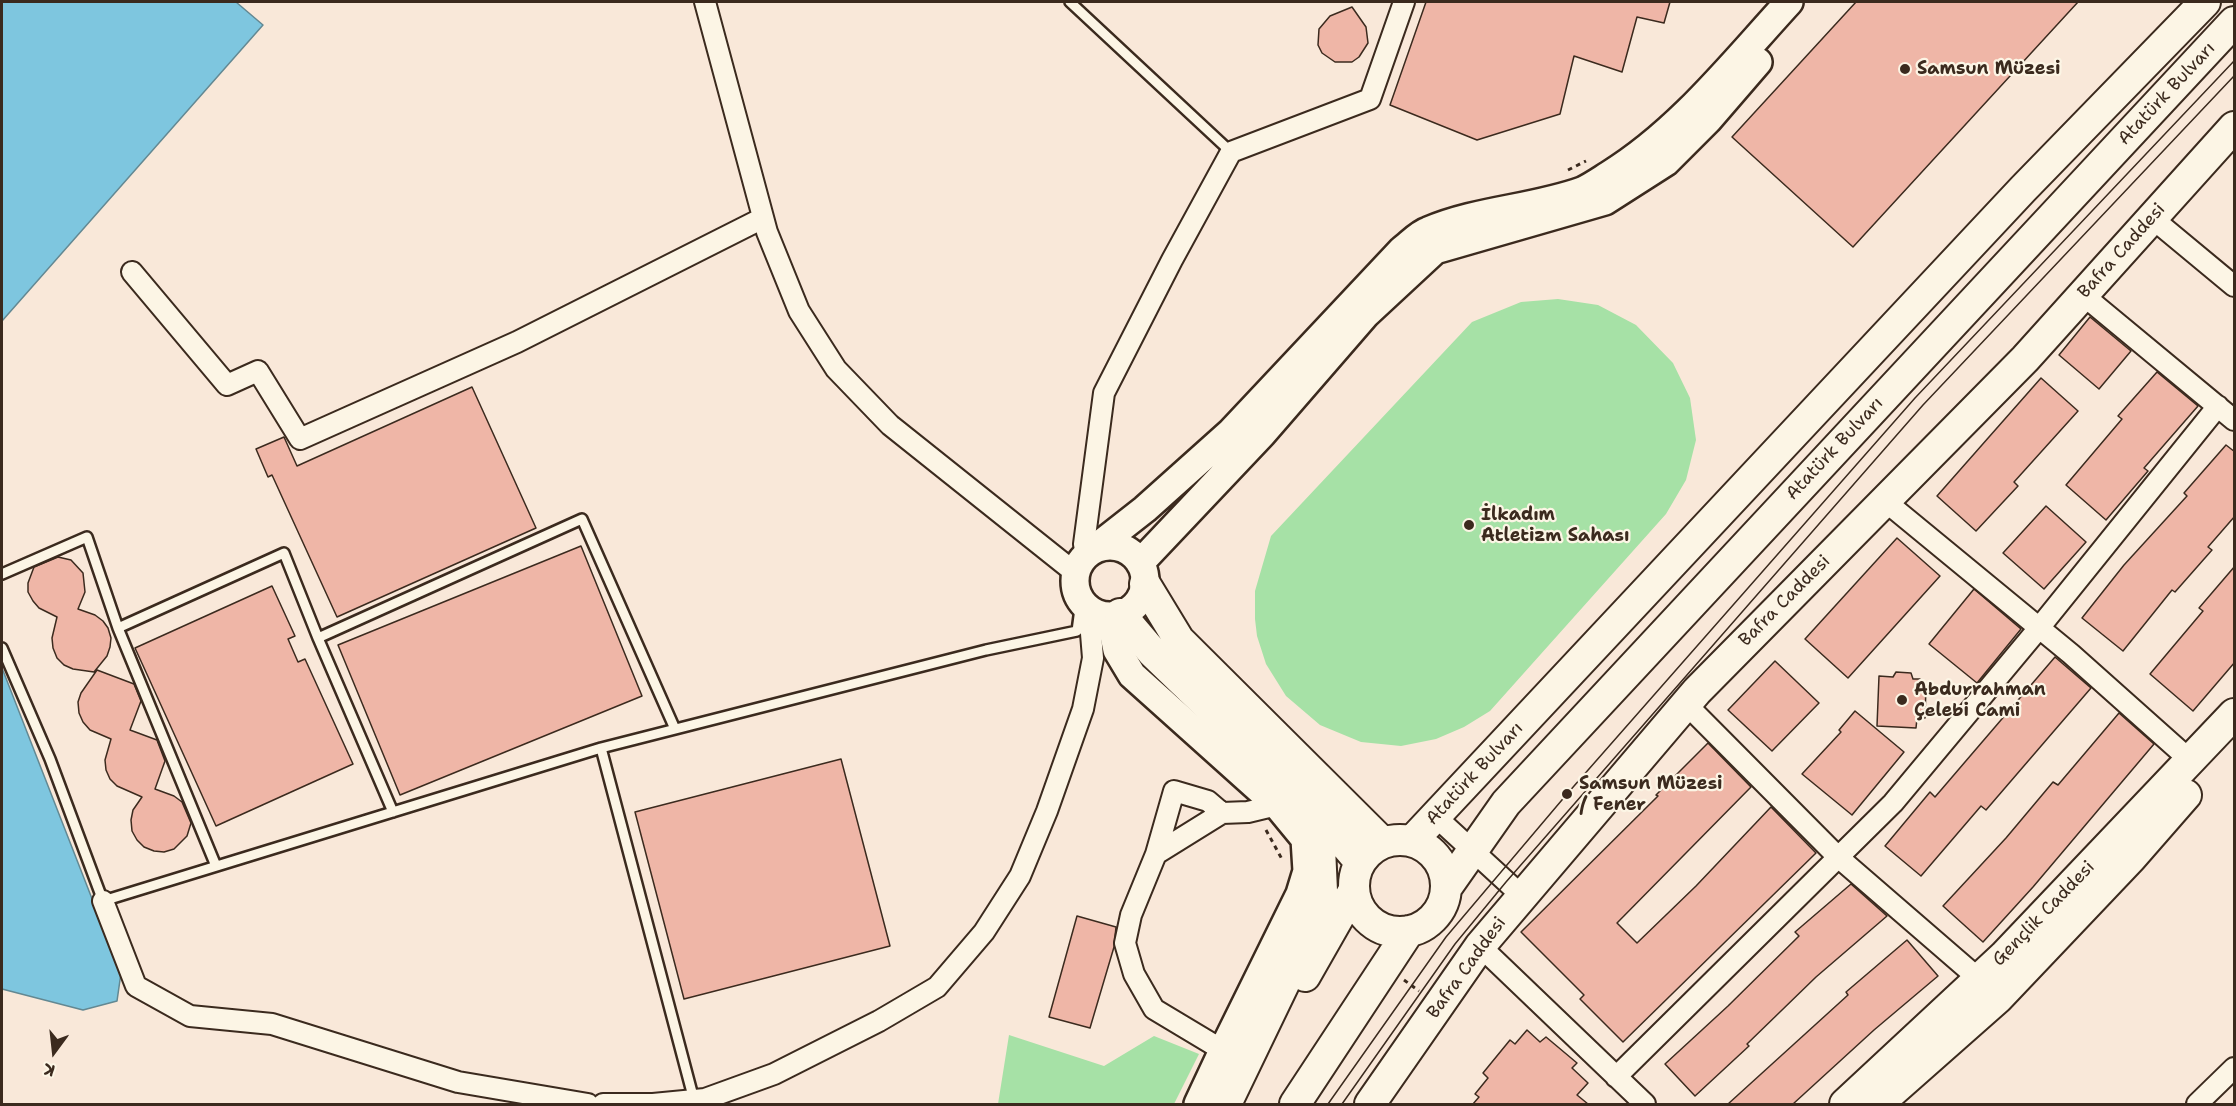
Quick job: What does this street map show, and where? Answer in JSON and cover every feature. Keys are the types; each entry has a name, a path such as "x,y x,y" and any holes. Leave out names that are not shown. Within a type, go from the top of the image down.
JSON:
{"main road":[{"name":"Atatürk Bulvarı","path":"1412,841 2023,189 2205,2"},
{"name":"Atatürk Bulvarı","path":"1447,887 1506,803 2235,22"},
{"name":"Bafra Caddesi","path":"1370,1104 1480,946 1705,682 2025,359 2152,218 2231,136"},
{"path":"1143,573 1179,640 1371,852"},
{"path":"1100,610 1153,653 1313,807 1371,852"},
{"name":"Gençlik Caddesi","path":"1845,1104 2012,947 2235,714"},
{"name":"Gençlik Caddesi","path":"1878,1104 1998,998 2131,858 2235,739"},
{"path":"1227,1104 1292,967 1322,891 1320,848 1313,807"},
{"name":"Atatürk Bulvarı","path":"1294,1104 1409,932 1424,926 1436,916 1444,902 1447,887 1445,872 1437,858 1426,848 1412,841 1397,839 1371,852"},
{"path":"1371,852 1355,876 1354,890 1358,905 1366,918 1379,927 1394,932 1409,932"},
{"path":"1227,1104 1267,1042 1354,890"}],"street":[{"path":"705,2 763,218 799,310 836,369 890,425 1068,567 1104,546 1114,545 1134,554 1143,573"},
{"path":"1086,556 1083,544 1104,393 1172,260 1231,152 1370,99 1404,2"},
{"path":"1198,1104 1300,894 1307,871 1305,839 1277,805 1132,675 1117,650 1100,610 1075,589 1074,576 1086,556 1145,509 1231,432 1410,243 1426,231 1584,190 1626,165 1658,141 1700,99 1788,2"},
{"path":"1100,610 1130,610 1138,603 1143,573 1366,314 1435,250 1605,201 1666,162 1708,120 1809,2"},
{"path":"132,272 227,385 258,371 300,439 518,342 763,218"},
{"path":"2152,218 2235,286"},
{"path":"2084,295 2235,420"},
{"path":"1616,1077 1893,803 2039,628 2218,406"},
{"path":"1885,501 2039,628 2191,761"},
{"path":"603,1104 653,1104 705,1099 774,1074 879,1022 937,987 984,932 1020,876 1047,811 1083,709 1100,610"},
{"path":"1686,704 1838,857 1979,979"},
{"path":"1222,813 1208,801 1174,791 1156,854 1131,915 1125,943 1134,974 1154,1009 1214,1045 1227,1042"},
{"path":"1156,854 1222,813 1248,812 1277,805"},
{"path":"1435,816 1522,896"},
{"path":"103,901 136,986 190,1016 272,1024 458,1082 588,1104"},
{"path":"1480,946 1645,1104"},
{"path":"2197,1104 2235,1068"}],"lane":[{"path":"1070,2 1231,152"},
{"path":"318,638 582,519 675,729"},
{"path":"2,574 87,537 118,628 216,866"},
{"path":"118,628 284,553 393,812"},
{"path":"2,648 50,759 103,901 601,748 986,650 1077,631 1100,610"},
{"path":"601,748 694,1100"}],"path":[{"path":"1386,967 1439,1006"}],"green space":[{"name":"İlkadım Atletizm Sahası","path":"1558,299 1598,305 1636,325 1673,363 1690,398 1696,440 1686,480 1666,514 1490,711 1464,727 1436,739 1401,746 1361,742 1320,725 1286,696 1266,664 1257,636 1255,591 1271,536 1472,322 1521,302"},
{"path":"1009,1035 1104,1066 1154,1036 1199,1054 1174,1104 998,1104"}],"water":[{"path":"2,2 236,2 263,25 2,321"},
{"path":"2,668 121,973 117,1001 83,1010 2,989"}],"building":[{"path":"1426,2 1670,2 1664,23 1637,17 1622,72 1574,56 1560,114 1477,140 1390,105"},
{"name":"Samsun Müzesi","path":"1856,2 2078,2 1853,247 1732,137"},
{"path":"1352,7 1366,27 1368,43 1359,57 1352,62 1335,62 1322,53 1318,45 1319,29 1330,16"},
{"path":"2090,317 2131,351 2099,389 2059,355"},
{"path":"2157,372 2198,406 2144,468 2148,471 2106,520 2066,485 2122,419 2118,416"},
{"path":"2041,378 2078,411 2014,482 2018,486 1976,531 1937,496"},
{"path":"472,387 536,528 337,617 272,475 268,477 256,449 284,437 297,466"},
{"path":"2226,445 2235,452 2235,516 2208,547 2212,550 2175,592 2172,590 2123,651 2082,618 2124,565 2187,496 2184,493"},
{"path":"2046,506 2086,542 2044,589 2003,553"},
{"path":"1897,538 1940,576 1848,678 1805,639"},
{"path":"581,546 642,696 400,795 338,645"},
{"path":"58,557 71,560 83,573 85,592 78,609 95,615 108,628 111,638 110,647 107,656 94,672 73,669 64,665 57,658 52,638 57,617 39,608 28,592 28,583 34,567"},
{"path":"2235,566 2235,662 2193,711 2150,674 2203,611 2199,608"},
{"path":"272,586 295,636 288,639 298,662 305,659 353,764 216,826 135,648"},
{"path":"1974,589 2021,629 1977,683 1929,644"},
{"path":"2055,657 2091,688 1986,810 1981,806 1921,876 1885,846 1930,792 1935,797"},
{"path":"1775,661 1819,703 1772,751 1728,710"},
{"path":"97,670 134,684 141,701 130,730 157,740 165,761 155,789 174,796 182,802 191,823 187,836 174,849 164,852 154,851 144,847 137,840 132,831 131,820 133,810 142,797 117,786 110,779 105,760 111,739 90,730 79,713 78,702 81,693"},
{"name":"Abdurrahman Çelebi Cami","path":"1896,672 1911,673 1913,679 1920,679 1919,685 1926,686 1925,718 1917,718 1916,728 1877,726 1879,676 1893,677"},
{"path":"1855,711 1904,752 1852,815 1802,774 1841,732 1839,730"},
{"path":"2119,713 2154,744 2033,887 1983,942 1943,906 2006,838 2053,782 2058,785"},
{"path":"1708,743 1751,787 1617,923 1637,943 1696,886 1771,807 1816,853 1623,1042 1580,999 1584,995 1521,932"},
{"path":"841,759 890,946 684,999 635,812"},
{"path":"1851,884 1887,916 1816,977 1747,1044 1749,1046 1695,1096 1665,1064 1799,936 1795,932"},
{"path":"1077,916 1116,927 1114,947 1090,1028 1049,1017"},
{"path":"1907,940 1938,976 1874,1030 1793,1104 1728,1104 1848,995 1846,992"},
{"path":"1527,1030 1540,1042 1546,1037 1577,1063 1572,1068 1588,1083 1577,1095 1588,1104 1473,1104 1479,1097 1475,1094 1488,1078 1483,1073 1510,1040 1515,1044"}],"tram line":[{"path":"1328,1104 1446,937 1567,794 1915,398 2234,61"},
{"path":"1342,1104 1455,944 1506,882 1923,405 2234,76"}],"place":[{"name":"Samsun Müzesi","path":"1905,69"},
{"name":"İlkadım Atletizm Sahası","path":"1469,525"},
{"name":"Abdurrahman Çelebi Cami","path":"1902,700"},
{"name":"Samsun Müzesi / Fener","path":"1567,794"}]}
